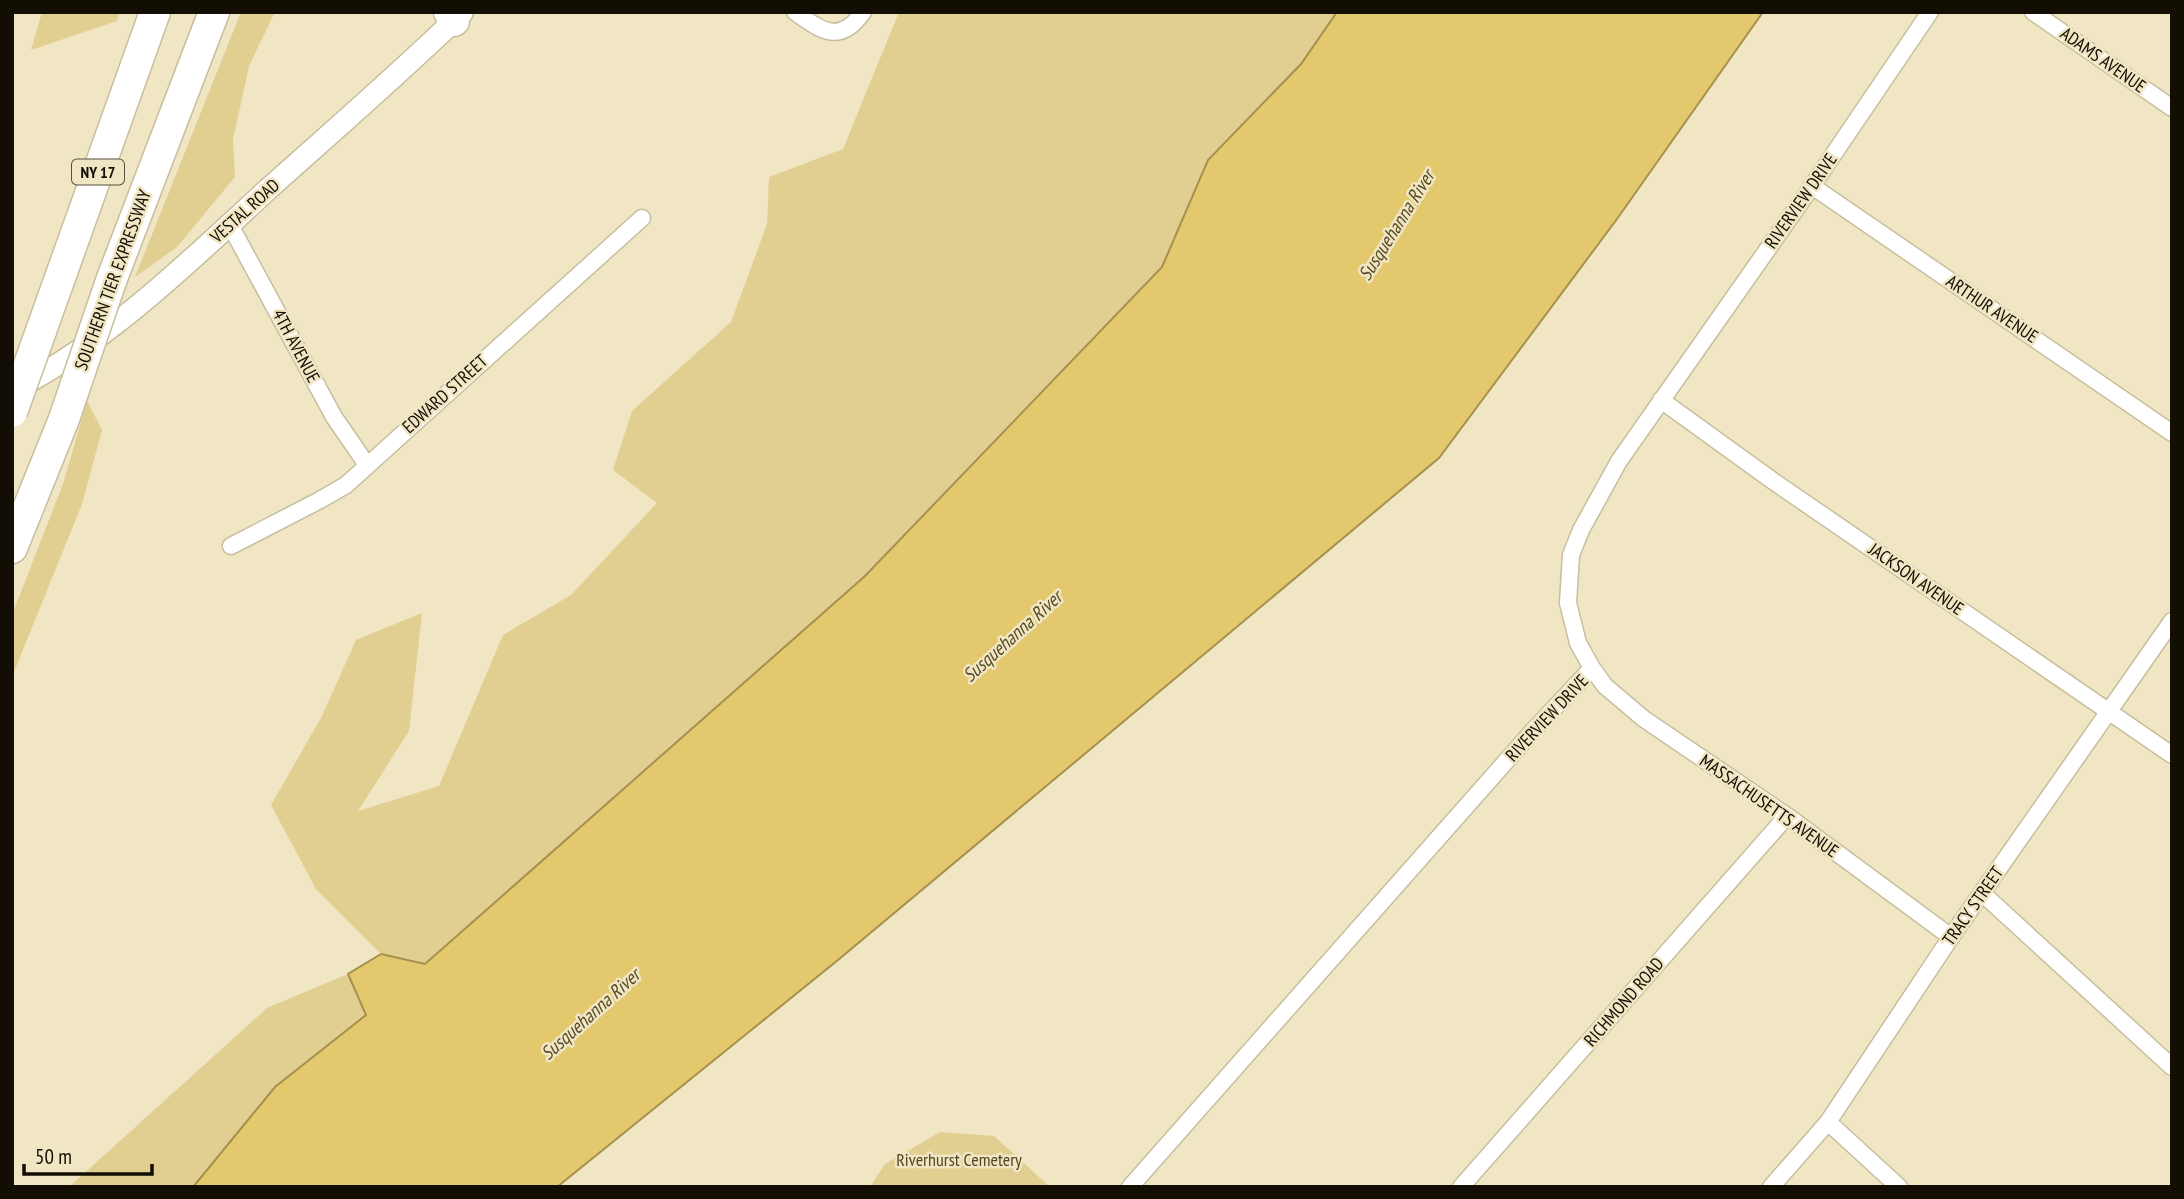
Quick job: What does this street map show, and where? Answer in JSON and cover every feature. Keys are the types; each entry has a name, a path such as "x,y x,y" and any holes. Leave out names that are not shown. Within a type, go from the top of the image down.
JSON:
{"highway":[{"name":"NY 17","path":"12,412 155,12"},
{"name":"SOUTHERN TIER EXPRESSWAY","path":"12,548 64,419 111,281 214,12"}],"street":[{"path":"795,12 820,29 836,33 849,29 863,12"},
{"name":"RIVERVIEW DRIVE","path":"1130,1187 1522,743 1592,668 1578,643 1568,603 1571,555 1581,530 1619,461 1930,12"},
{"name":"ADAMS AVENUE","path":"2033,12 2172,108"},
{"name":"VESTAL ROAD","path":"12,391 63,363 109,329 230,225 455,15"},
{"name":"ARTHUR AVENUE","path":"1812,186 2172,433"},
{"name":"EDWARD STREET","path":"231,545 346,485 642,218"},
{"name":"4TH AVENUE","path":"230,225 334,417 367,465"},
{"name":"JACKSON AVENUE","path":"1661,400 1773,481 2172,755"},
{"name":"TRACY STREET","path":"1771,1187 1828,1122 1951,937 2172,621"},
{"name":"MASSACHUSETTS AVENUE","path":"1592,668 1605,686 1644,719 1787,816 1951,937"},
{"name":"RICHMOND ROAD","path":"1461,1187 1787,816"},
{"path":"1982,893 2172,1067"},
{"path":"1828,1122 1899,1187"}],"green space":[{"path":"42,12 120,12 117,21 31,50"},
{"path":"241,12 275,12 249,66 233,140 235,177 177,247 135,277"},
{"path":"899,12 1337,12 1301,64 1208,160 1162,267 865,576 425,964 381,954 316,889 271,805 321,718 356,640 422,613 409,731 358,811 439,786 503,635 571,595 657,503 613,470 632,411 731,322 767,224 769,177 843,149"},
{"path":"87,401 102,430 82,504 12,677 12,615 63,484"},
{"path":"348,974 366,1015 275,1087 193,1187 69,1187 267,1008"},
{"name":"Riverhurst Cemetery","path":"940,1132 994,1136 1050,1187 870,1187 885,1164"}],"water":[{"name":"Susquehanna River","path":"1337,12 1763,12 1617,219 1439,458 838,960 557,1187 193,1187 275,1087 366,1015 348,974 381,954 425,964 865,576 1162,267 1208,160 1301,64"}]}
